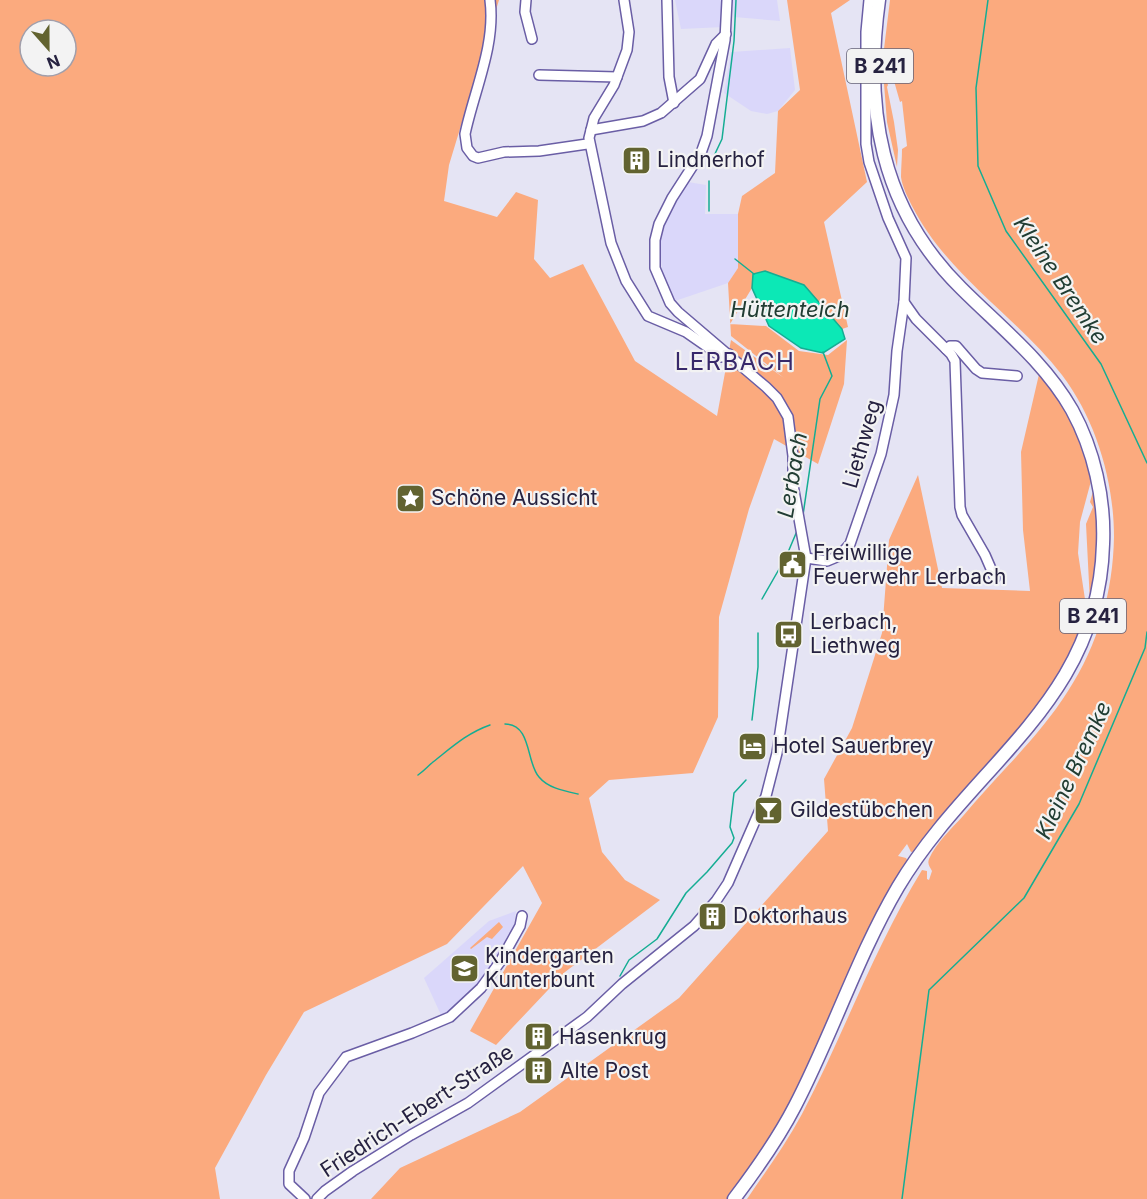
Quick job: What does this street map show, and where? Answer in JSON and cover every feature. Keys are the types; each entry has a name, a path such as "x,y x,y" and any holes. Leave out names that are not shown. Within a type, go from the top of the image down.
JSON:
{"main road":[{"name":"B 241","path":"734,1199 772,1146 793,1110 869,944 898,887 945,820 1038,716 1068,672 1089,626 1101,573 1104,535 1101,500 1090,454 1072,412 1054,383 1031,355 938,263 913,227 896,194 885,164 875,115 873,61 879,0"},
{"name":"B 241","path":"743,1199 799,1113 875,947 904,891 950,825 1043,721 1074,676 1096,628 1108,573 1110,535 1107,499 1097,452 1078,409 1060,379 1036,350 943,259 918,223 896,176 885,132 881,94 880,62 886,0"}],"street":[{"path":"490,0 491,19 487,46 465,134 465,144 469,152 474,157 480,158 504,152 539,151 587,144"},
{"path":"526,0 525,12 532,39"},
{"path":"624,0 630,37 626,54 617,77 596,114 589,144 611,243 622,273 638,302 651,318 686,332 722,357 729,354"},
{"path":"668,0 669,77 674,103"},
{"name":"Friedrich-Ebert-Straße","path":"317,1199 353,1171 468,1103 581,1021 622,984 694,926 728,883 766,796 782,730 806,558 793,485 793,456 788,417 777,398 670,303 658,279 654,254 659,224 665,210 701,153 707,136 726,34 727,0"},
{"path":"869,0 866,32 866,144 869,162 888,218 906,258 904,302 927,332 946,349 955,361 962,515 985,555 995,578"},
{"path":"591,130 645,120 661,113 702,77 712,51 726,34"},
{"path":"539,75 617,77"},
{"name":"Liethweg","path":"806,558 827,561 838,556 846,550 852,537 881,454 892,409 904,302"},
{"path":"946,349 956,346 982,373 1017,376"},
{"path":"304,1199 290,1184 289,1171 304,1138 319,1093 346,1057 450,1017 481,988 500,962 520,926 522,916"}],"shaded area":[{"path":"0,0 499,0 449,165 444,201 497,217 516,192 538,200 534,259 550,278 583,264 635,361 717,416 731,340 784,378 731,336 730,324 766,326 799,351 828,355 847,340 844,384 818,464 774,439 749,509 719,617 718,717 693,773 609,780 589,798 602,852 625,880 660,900 565,972 496,1045 470,1031 542,903 523,866 447,944 304,1012 215,1168 220,1199 0,1199"},
{"path":"675,0 724,0 724,27 681,29"},
{"path":"733,0 777,0 780,21 734,17"},
{"path":"787,0 850,0 831,13 867,182 824,222 848,327 842,329 804,285 753,274 752,288 730,324 728,283 738,268 738,214 742,196 775,173 778,111 800,90"},
{"path":"890,0 1147,0 1147,1199 747,1199 783,1147 802,1114 874,960 922,870 927,871 929,880 932,871 928,861 932,853 1044,724 1079,673 1102,617 1111,578 1114,537 1111,494 1101,452 1084,411 1062,375 1044,353 944,254 927,231 904,188 901,177 902,149 907,146 902,101 900,102 894,81 883,57"},
{"path":"790,48 795,90 778,111 767,114 751,111 724,93 731,52"},
{"path":"883,71 888,85 894,122 898,150 897,167 887,122"},
{"path":"688,182 706,185 705,214 738,214 738,268 728,283 675,301 662,273 660,242 668,214"},
{"path":"1040,370 1069,413 1091,468 1091,481 1080,522 1078,553 1088,619 1057,684 918,851 911,852 907,844 898,856 906,858 909,863 790,1108 730,1199 371,1199 400,1168 520,1112 679,998 828,831 824,779 852,728 882,633 889,540 918,475 942,588 1030,591 1023,530 1021,452"},
{"path":"1094,488 1100,535 1090,603 1086,524 1093,507 1090,502"},
{"name":"Kindergarten Kunterbunt","path":"516,911 513,932 500,957 483,980 455,1008 441,1015 424,978 489,921"},
{"path":"499,922 503,927 492,939 487,937 470,948"}],"water":[{"name":"Hüttenteich","path":"765,271 804,285 842,329 845,339 823,353 801,348 769,326 752,288 753,274"}],"waterway":[{"name":"Lerbach","path":"713,158 722,139 734,41 736,0"},
{"name":"Kleine Bremke","path":"988,0 976,88 978,166 1006,231 1101,364 1147,463"},
{"name":"Lerbach","path":"709,181 709,211"},
{"name":"Lerbach","path":"735,259 754,274"},
{"name":"Lerbach","path":"803,515 820,399 832,376 823,352"},
{"name":"Lerbach","path":"762,599 786,557 797,531"},
{"name":"Kleine Bremke","path":"902,1199 929,990 1024,898 1079,804 1145,648 1147,632"},
{"name":"Lerbach","path":"752,720 758,667 758,633"},
{"path":"505,724 520,730 535,771 543,781 578,794"},
{"path":"418,775 460,741 490,725"},
{"name":"Lerbach","path":"620,976 629,960 657,939 686,893 732,843 734,838 730,827 734,793 746,780"}],"place":[{"name":"Lindnerhof","path":"636,160"},
{"name":"Schöne Aussicht","path":"410,498"},
{"name":"Freiwillige Feuerwehr Lerbach","path":"792,565"},
{"name":"Lerbach, Liethweg","path":"789,634"},
{"name":"Hotel Sauerbrey","path":"752,746"},
{"name":"Gildestübchen","path":"769,810"},
{"name":"Doktorhaus","path":"712,916"},
{"name":"Kindergarten Kunterbunt","path":"464,968"},
{"name":"Hasenkrug","path":"538,1037"},
{"name":"Alte Post","path":"539,1071"}],"district":[{"name":"LERBACH","path":"735,362"}]}
